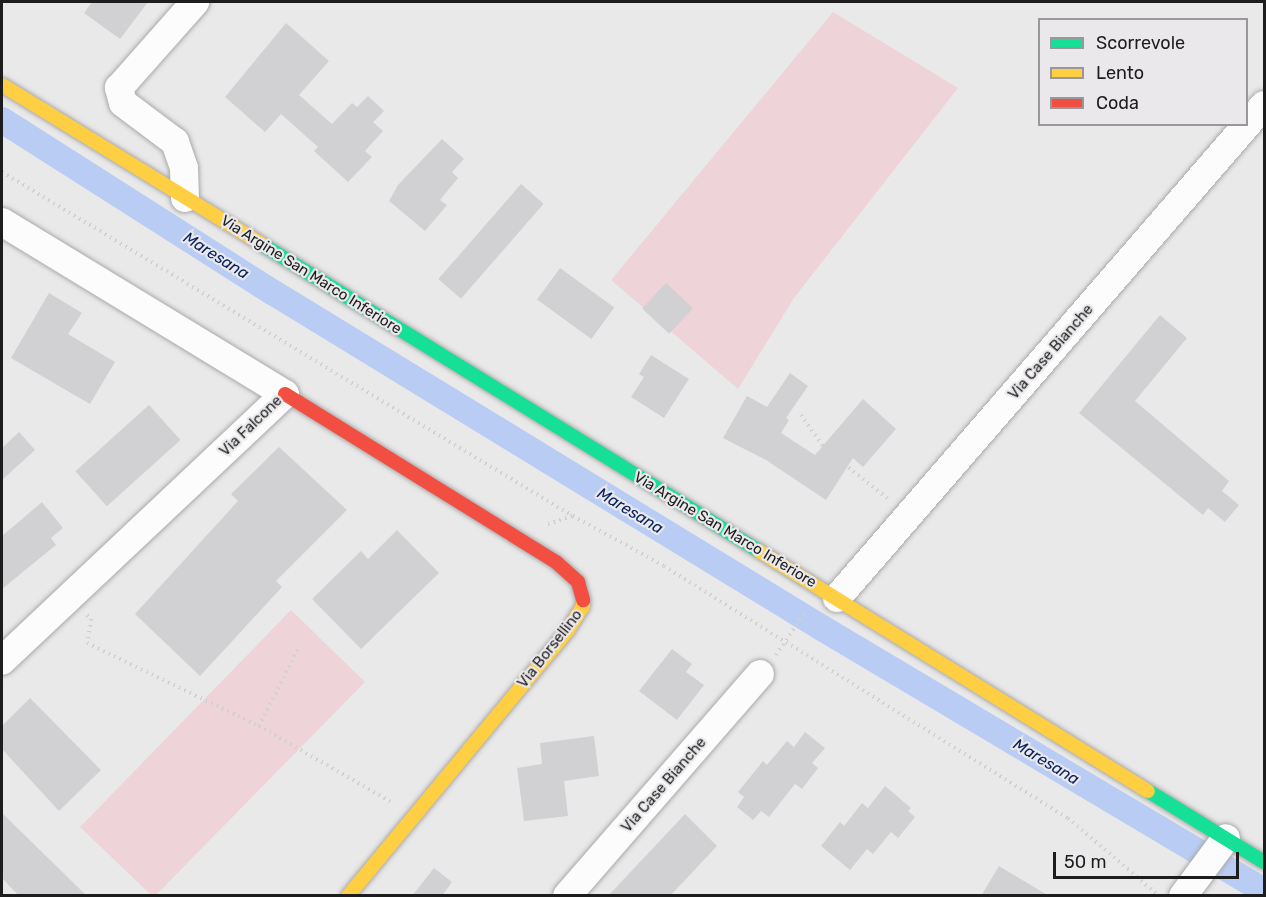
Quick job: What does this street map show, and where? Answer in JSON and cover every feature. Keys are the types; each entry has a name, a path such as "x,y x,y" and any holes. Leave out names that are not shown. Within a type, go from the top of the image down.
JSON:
{"street":[{"path":"185,198 184,168 175,142 123,103 119,88 195,2"},
{"name":"Via Argine San Marco Inferiore","path":"2,85 837,598 1222,843 1264,862"},
{"name":"Via Case Bianche","path":"1248,124 1264,105"},
{"name":"Via Case Bianche","path":"837,598 1246,126"},
{"name":"Via Falcone","path":"2,222 285,394 2,661"},
{"name":"Via Borsellino","path":"285,394 556,562 578,582 582,592 583,606 568,630 348,896"},
{"name":"Via Case Bianche","path":"567,896 760,674"},
{"path":"1183,896 1222,843"}],"path":[{"path":"2,172 563,510 664,566 1068,818 1159,896"},
{"path":"801,415 825,449 909,516"},
{"path":"70,596 91,619 87,643 259,726 414,815"},
{"path":"790,635 808,607"},
{"path":"259,726 298,649"}],"shaded area":[{"path":"833,12 958,88 794,298 738,389 611,280"},
{"path":"291,610 365,682 156,895 151,895 80,827"}],"building":[{"path":"92,2 148,2 120,39 84,13"},
{"path":"286,23 329,61 299,95 332,124 352,103 357,107 368,96 384,111 373,122 383,131 365,151 372,157 348,182 314,151 318,147 281,114 265,132 225,97"},
{"path":"442,139 464,159 452,172 458,178 440,200 447,205 425,231 389,201 398,185"},
{"path":"521,184 544,204 461,299 438,279"},
{"path":"560,268 614,307 591,339 537,300"},
{"path":"666,283 693,308 669,334 642,309"},
{"path":"49,293 82,313 68,334 115,362 90,404 11,358"},
{"path":"1160,315 1187,338 1135,401 1229,481 1222,491 1239,505 1225,522 1208,508 1203,515 1079,413"},
{"path":"651,355 689,379 664,418 631,397 644,377 639,374"},
{"path":"790,373 808,386 786,418 789,420 781,433 815,455 863,399 896,429 863,467 853,458 826,500 766,460 723,438 747,396 767,407"},
{"path":"149,405 180,440 107,506 75,471"},
{"path":"19,432 35,450 2,480 2,448"},
{"path":"279,447 347,510 276,581 282,587 200,676 135,614 238,501 231,494"},
{"path":"42,502 63,528 51,538 56,545 2,589 2,536"},
{"path":"397,530 439,573 361,649 312,599 361,551 368,559"},
{"path":"672,649 692,664 686,672 704,685 677,720 639,691"},
{"path":"30,698 101,770 59,811 2,749 2,726"},
{"path":"805,732 825,748 812,763 818,768 802,789 795,784 769,817 761,811 753,820 737,807 744,797 738,792 763,761 767,765 787,741 794,747"},
{"path":"594,736 599,776 564,781 568,816 524,821 517,768 542,764 540,743"},
{"path":"885,786 911,808 908,811 915,817 898,838 891,832 873,854 867,849 850,870 821,846 840,822 844,826 862,803 868,808"},
{"path":"2,813 87,896 19,896 2,878"},
{"path":"685,814 717,846 670,896 608,896"},
{"path":"999,866 1049,896 981,896"},
{"path":"434,868 452,882 442,896 412,896"}],"waterway":[{"name":"Maresana","path":"2,120 274,293 822,628 1264,891"}],"traffic: fast":[{"path":"263,245 759,551"},
{"path":"1148,791 1264,862"}],"traffic: slow":[{"path":"2,85 263,245"},
{"path":"759,551 1148,791"},
{"path":"348,896 568,630 583,606 583,600"}],"traffic: jam":[{"path":"285,394 556,562 578,582 583,600"}]}
